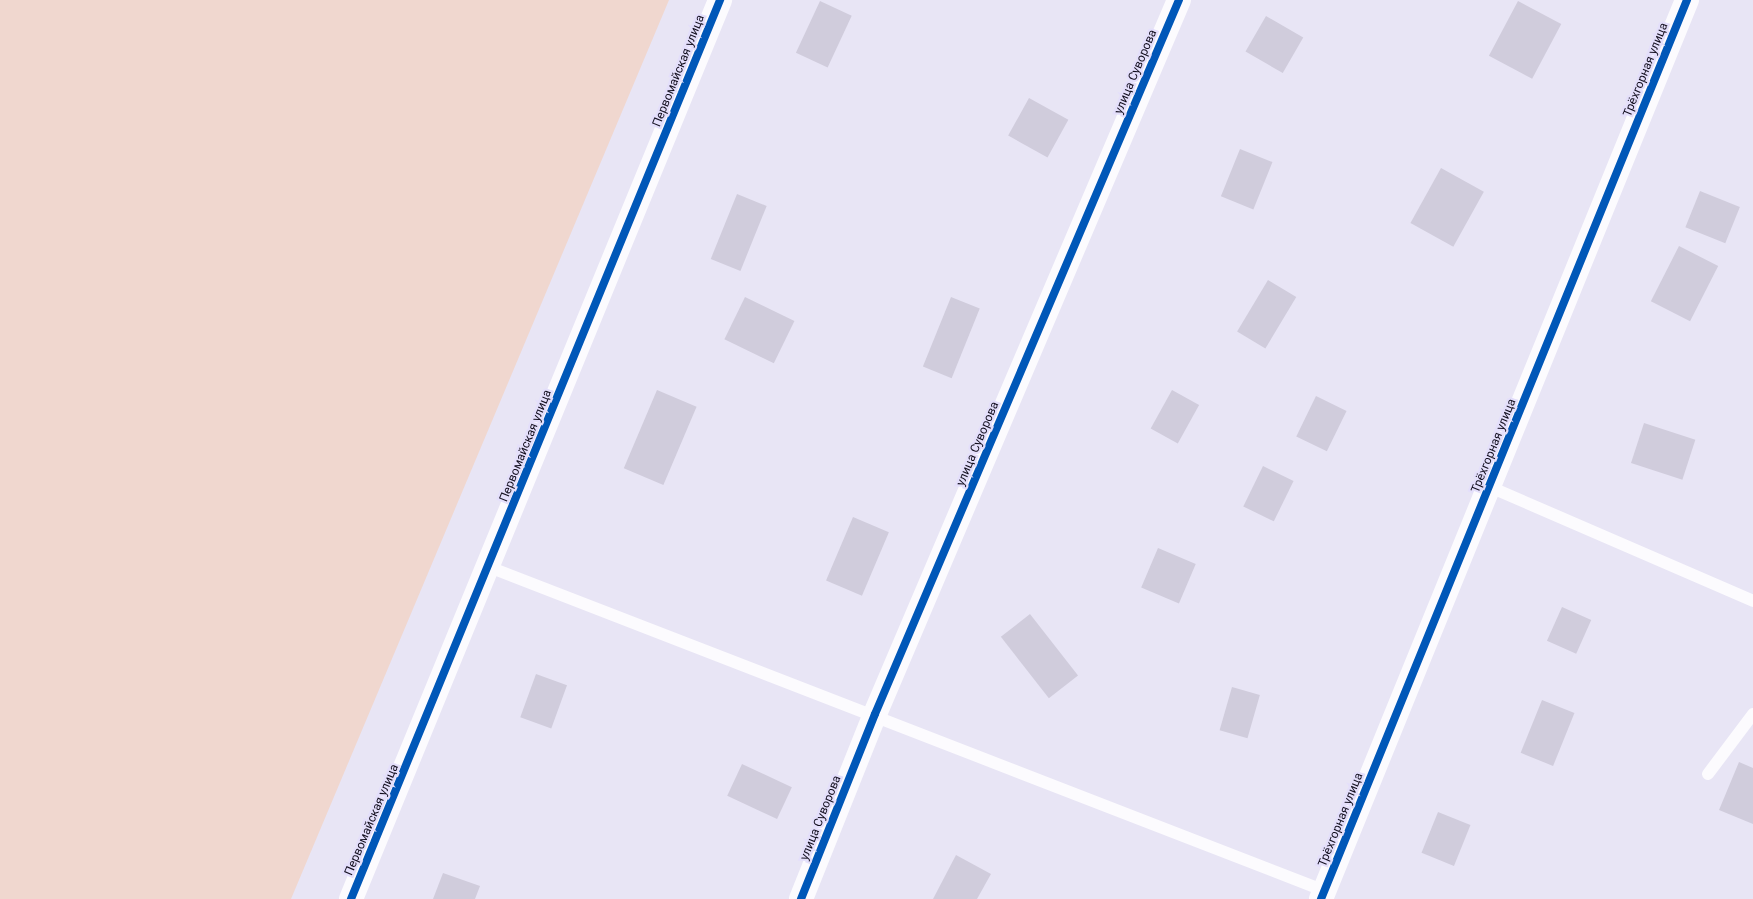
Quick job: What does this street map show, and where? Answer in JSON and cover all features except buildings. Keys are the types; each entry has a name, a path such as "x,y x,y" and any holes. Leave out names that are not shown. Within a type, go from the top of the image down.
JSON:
{"street":[{"name":"Первомайская улица","path":"351,899 489,567 720,0"},
{"name":"улица Суворова","path":"801,899 875,714 1179,0"},
{"name":"Трёхгорная улица","path":"1323,895 1687,0"}],"lane":[{"path":"1490,487 1753,601"},
{"path":"489,567 875,714 1323,895"},
{"path":"1708,774 1753,714"}],"shaded area":[{"path":"0,0 669,0 291,899 0,899"}],"cycle path":[{"path":"351,899 720,0"},
{"path":"801,899 875,714 1179,0"},
{"path":"1321,899 1687,0"}]}
